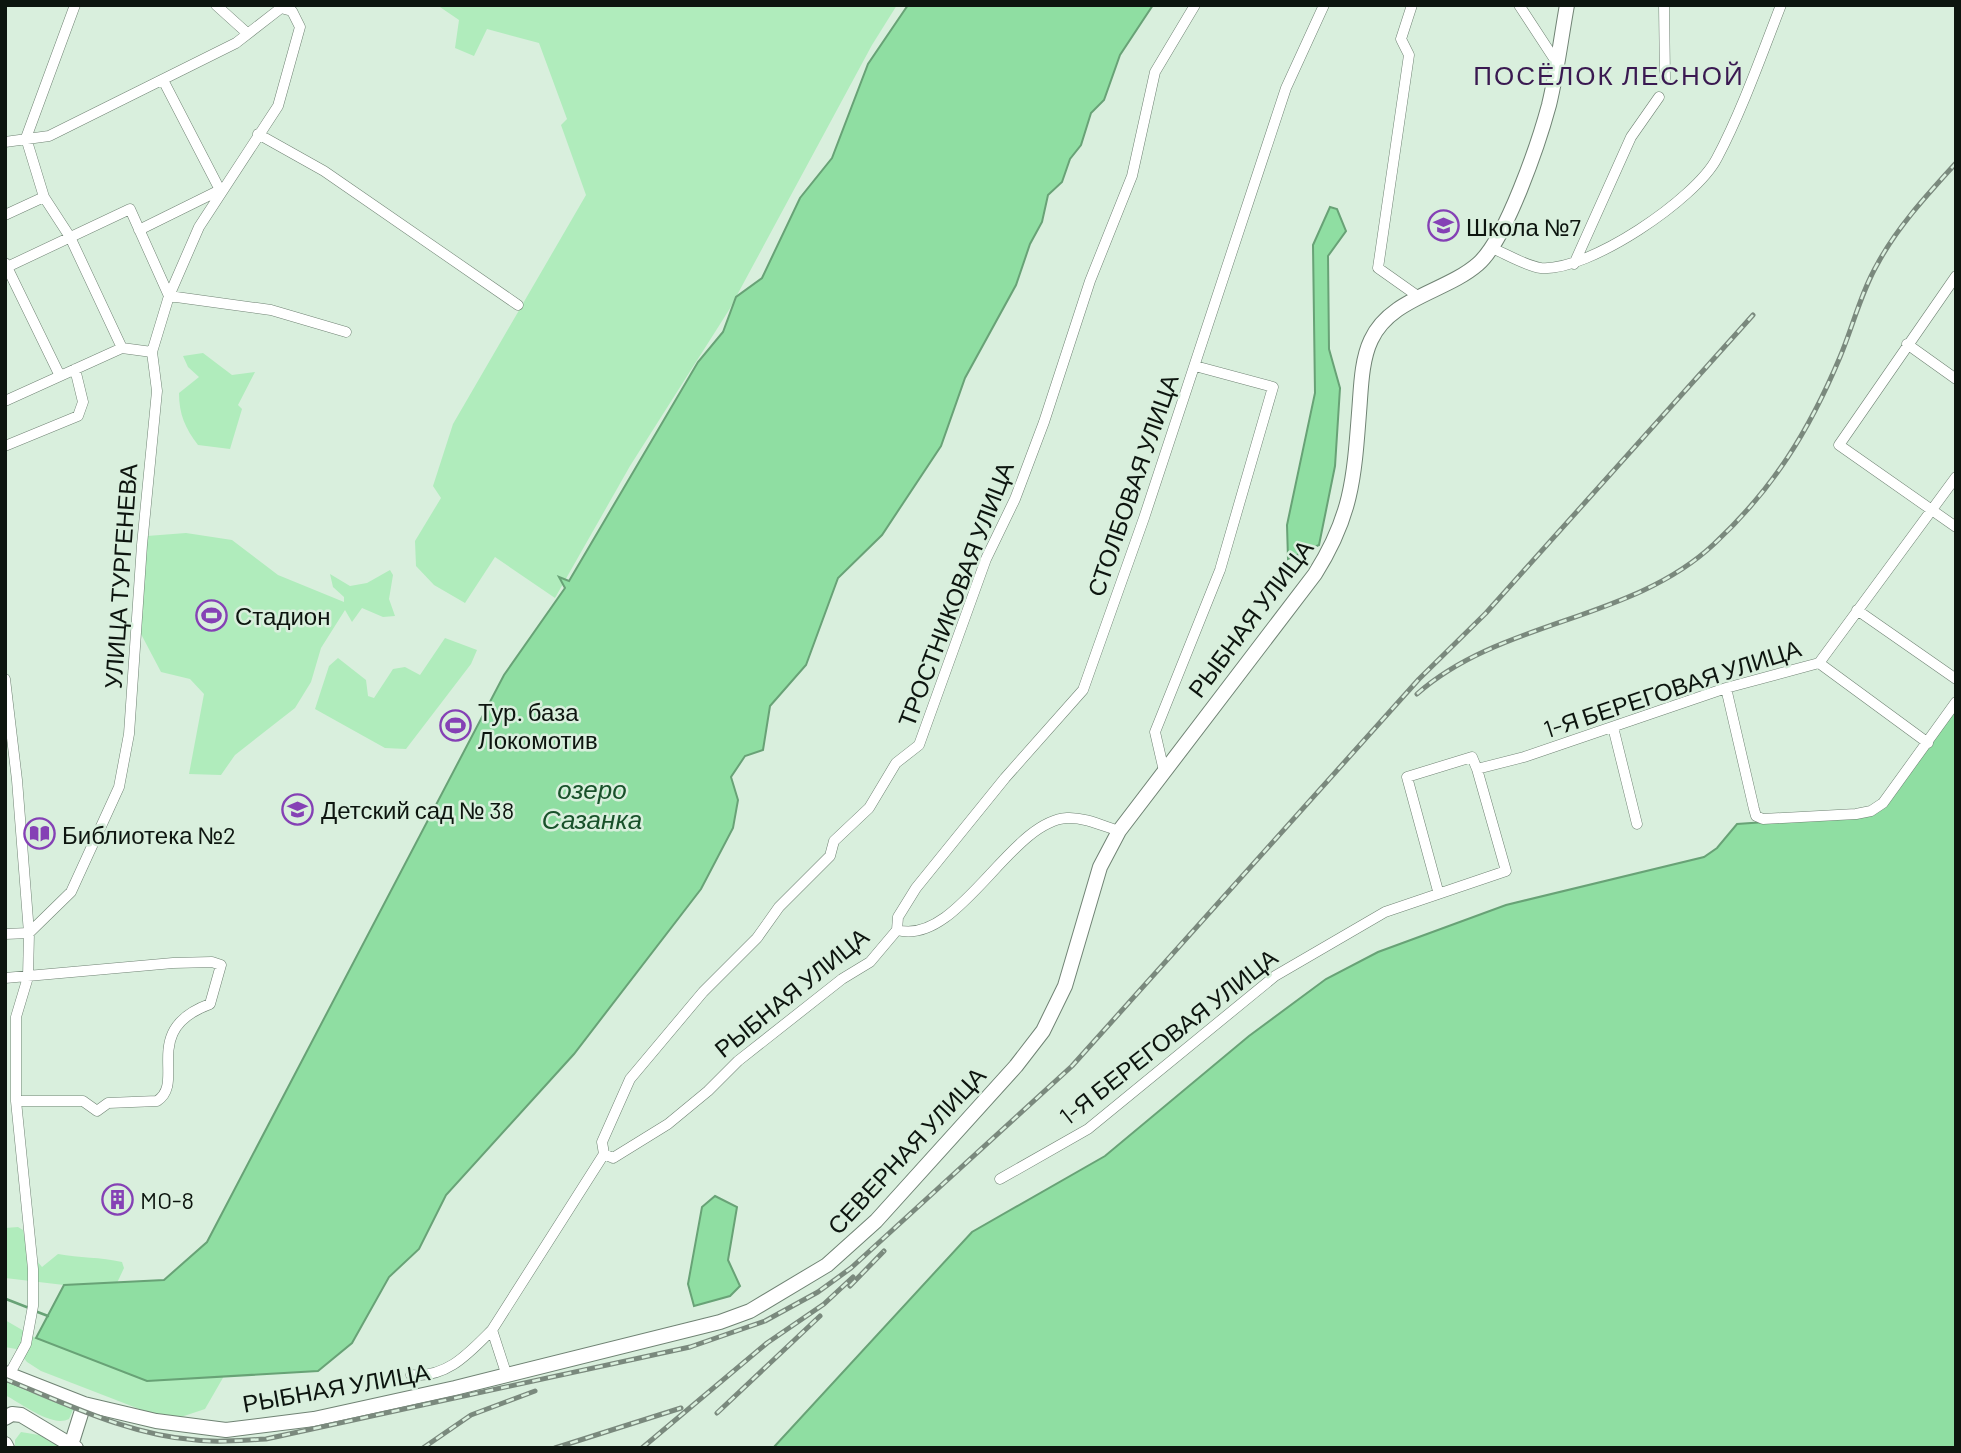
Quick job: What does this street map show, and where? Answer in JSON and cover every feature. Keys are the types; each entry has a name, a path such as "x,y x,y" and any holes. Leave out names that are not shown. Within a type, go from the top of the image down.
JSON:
{"street":[{"path":"75,5 26,138 44,197 69,237 122,348"},
{"path":"216,5 247,33"},
{"name":"ТРОСТНИКОВАЯ УЛИЦА","path":"604,1154 602,1142 630,1079 703,992 757,938 779,908 830,856 834,841 869,808 896,763 919,746 986,559 1015,499 1044,422 1090,281 1132,176 1155,72 1195,5"},
{"name":"СТОЛБОВАЯ УЛИЦА","path":"898,929 898,917 916,888 1005,778 1083,690 1195,366 1286,88 1324,5"},
{"path":"1412,5 1401,39 1409,55 1378,268 1419,297"},
{"path":"1519,5 1557,63"},
{"path":"1566,5 1549,106 1516,195 1492,248 1540,268 1574,264 1599,253 1698,187 1717,159 1780,5"},
{"path":"1664,5 1665,79"},
{"path":"5,142 49,136 236,43 281,8 292,11 300,27 278,106 220,190 199,227 169,296 152,352 122,348 5,401"},
{"path":"163,80 220,190"},
{"path":"1574,264 1631,137 1659,97"},
{"path":"258,134 324,171 518,305"},
{"path":"139,230 220,190"},
{"path":"5,215 44,197"},
{"path":"60,376 6,266 130,209 169,296"},
{"name":"РЫБНАЯ УЛИЦА","path":"411,1375 440,1373 463,1359 492,1330 604,1154 613,1157 668,1124 708,1091 737,1061 842,979 870,962 898,929 912,930 948,915 990,877 1009,854 1049,822 1068,818 1119,831 1315,574 1335,543 1349,506 1355,475 1362,380 1371,340 1390,314 1464,275 1480,263 1492,248"},
{"path":"1956,276 1839,444 1956,527"},
{"path":"169,296 271,310 346,332"},
{"path":"1907,344 1956,379"},
{"name":"УЛИЦА ТУРГЕНЕВА","path":"29,933 71,892 119,787 129,734 142,545 157,391 152,352"},
{"name":"РЫБНАЯ УЛИЦА","path":"1164,771 1155,732 1220,570 1273,387 1195,366"},
{"path":"5,446 78,416 83,402 75,369"},
{"name":"1-Я БЕРЕГОВАЯ УЛИЦА","path":"1477,769 1613,727 1726,688 1819,663 1956,477"},
{"path":"1857,610 1956,679"},
{"path":"1819,663 1928,743"},
{"path":"5,679 17,779 29,933 28,977 16,1017 16,1101 33,1269 33,1306 26,1344 7,1374"},
{"path":"1726,688 1754,809 1756,816 1763,819 1871,811 1884,803 1956,702"},
{"path":"1613,727 1637,824"},
{"name":"1-Я БЕРЕГОВАЯ УЛИЦА","path":"1000,1179 1088,1129 1275,976 1362,924 1438,891 1506,871 1472,757 1407,778 1438,891"},
{"name":"СЕВЕРНАЯ УЛИЦА","path":"508,1376 720,1322 778,1296 827,1265 882,1215 1016,1066 1043,1031 1075,957 1100,867 1119,831"},
{"path":"5,934 29,933"},
{"path":"5,978 173,963 212,962 221,965 210,1004 188,1012 174,1028 168,1049 167,1090 157,1101 108,1103 97,1111 83,1101 16,1101"},
{"path":"492,1330 508,1376"},
{"name":"РЫБНАЯ УЛИЦА","path":"7,1374 84,1404 156,1421 226,1430 314,1419 508,1376"},
{"path":"5,1434 8,1416 21,1415 74,1445 84,1404"}],"shaded area":[{"path":"437,5 897,5 872,45 729,310 630,466 555,598 495,557 465,603 434,585 416,566 415,541 441,498 433,486 453,424 586,195 561,125 567,119 539,43 487,29 474,56 455,48 459,20"},
{"path":"203,353 232,375 255,372 238,405 242,409 230,449 198,445 186,427 182,414 179,393 199,377 188,367 183,356"},
{"path":"186,533 232,540 278,575 344,602 344,597 333,587 330,574 350,586 367,583 390,570 393,575 389,599 395,616 383,617 362,608 352,622 345,610 321,648 311,682 295,708 235,755 221,775 189,774 204,694 190,679 161,672 141,634 147,536"},
{"path":"445,638 477,650 471,664 406,749 385,748 315,709 329,666 338,658 366,680 368,696 374,698 393,669 405,667 420,675"},
{"path":"18,1227 23,1230 27,1249 42,1267 58,1254 122,1262 124,1268 117,1283 64,1285 5,1278 5,1228"},
{"path":"5,1320 36,1338 147,1381 224,1376 205,1409 181,1417 147,1412 41,1371 27,1362 16,1349 5,1347"},
{"path":"5,1377 75,1405 69,1419 62,1421 45,1417 5,1395"},
{"path":"21,1432 39,1435 61,1448 15,1448 15,1440"}],"water":[{"name":"озеро Сазанка","path":"908,5 1153,5 1120,55 1104,100 1091,113 1081,145 1070,159 1062,182 1048,195 1042,222 1030,244 1016,285 965,378 941,446 882,535 838,578 806,665 770,706 763,750 745,756 731,777 738,800 733,828 701,889 574,1054 446,1195 419,1249 389,1277 352,1343 318,1371 147,1381 36,1338 64,1285 164,1280 207,1242 504,675 565,588 559,577 569,581 698,362 723,332 736,297 762,278 800,198 832,158 868,64"},
{"path":"1330,207 1337,209 1346,231 1328,256 1329,349 1340,388 1335,466 1319,545 1288,559 1287,525 1315,393 1313,245"},
{"path":"1956,709 1956,1448 773,1448 972,1232 1105,1156 1249,1036 1326,979 1378,952 1506,905 1704,857 1717,848 1737,824 1848,816 1889,801"},
{"path":"715,1196 737,1207 728,1260 740,1286 730,1296 694,1306 688,1284 702,1207"}],"waterway":[{"path":"6,1299 29,1308"},
{"path":"35,1311 48,1316"}],"railway":[{"path":"1417,694 1451,669 1488,650 1645,590 1681,570 1714,544 1754,502 1788,458 1816,410 1878,263 1904,223 1956,163"},
{"path":"5,1379 99,1417 147,1432 205,1441 266,1439 690,1347 765,1321 818,1292 851,1268 1072,1066 1419,679 1486,613 1753,315"},
{"path":"850,1286 884,1251"},
{"path":"642,1448 767,1343 824,1304 853,1277"},
{"path":"717,1413 820,1316"},
{"path":"423,1448 471,1415 535,1391"},
{"path":"555,1448 681,1408"}],"place":[{"name":"Школа №7","path":"1443,226"},
{"name":"Стадион","path":"212,615"},
{"name":"Тур. база Локомотив","path":"455,725"},
{"name":"Детский сад № 38","path":"298,809"},
{"name":"Библиотека №2","path":"39,834"},
{"name":"MO-8","path":"117,1199"}],"district":[{"name":"ПОСЁЛОК ЛЕСНОЙ","path":"1609,74"}]}
